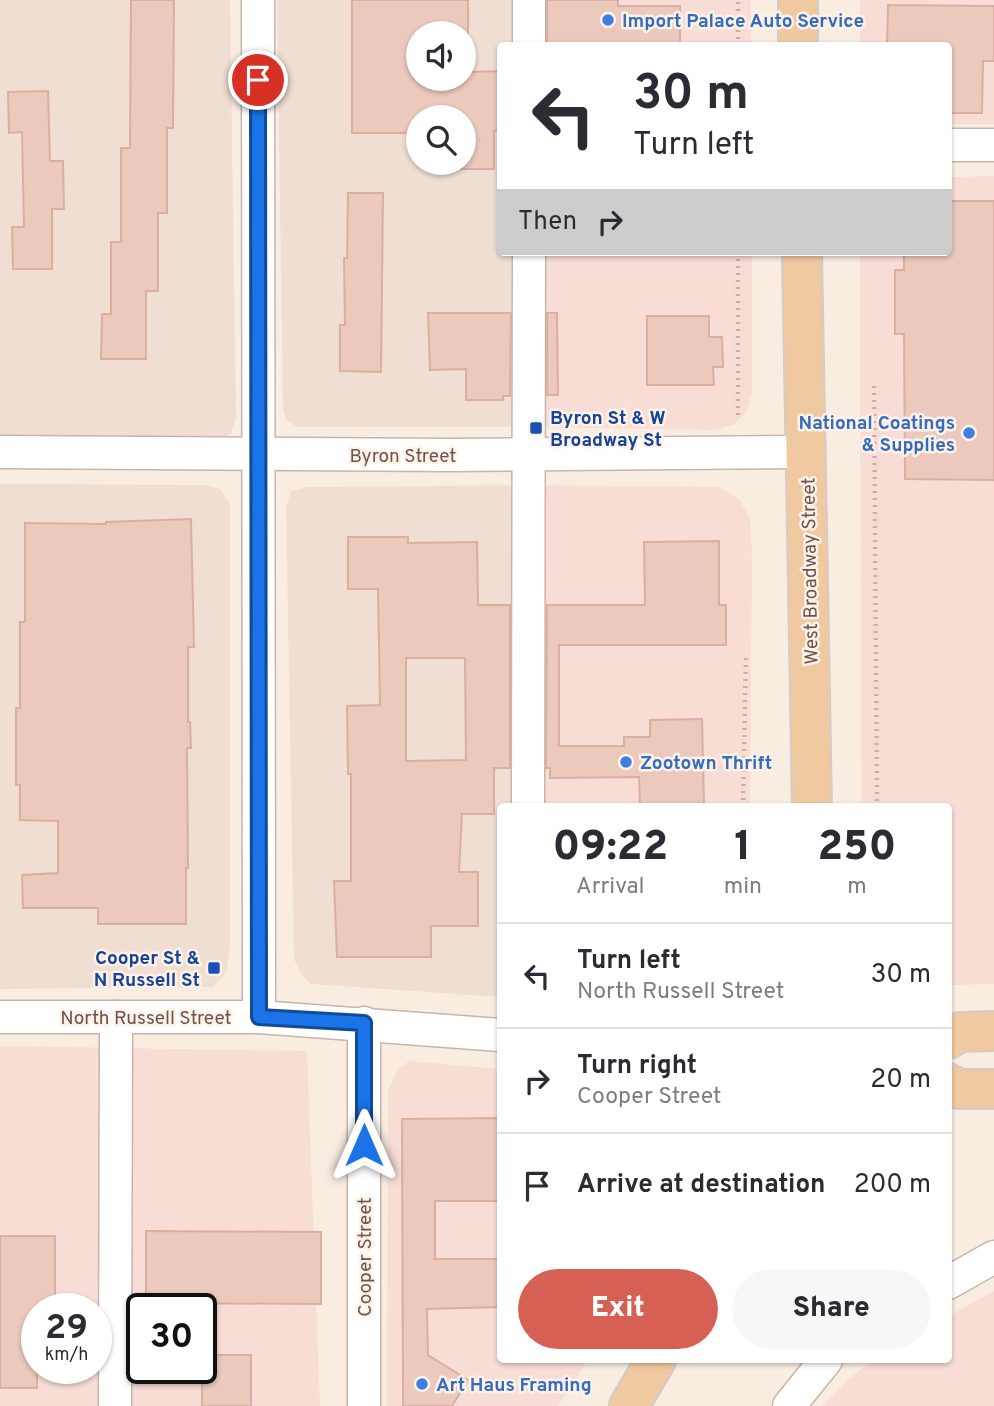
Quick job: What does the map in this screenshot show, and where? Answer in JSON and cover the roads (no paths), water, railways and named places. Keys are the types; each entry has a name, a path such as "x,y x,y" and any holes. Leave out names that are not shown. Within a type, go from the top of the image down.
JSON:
{"main road":[{"path":"798,0 798,42"},
{"name":"West Broadway Street","path":"802,256 812,803"},
{"path":"952,1085 959,1089 994,1089"},
{"path":"629,1406 654,1363"}],"street":[{"path":"258,0 259,1017"},
{"path":"529,42 530,0"},
{"path":"952,145 994,145"},
{"path":"528,803 529,256"},
{"name":"Byron Street","path":"0,452 257,455 806,452"},
{"name":"North Russell Street","path":"0,1017 259,1017 497,1035"},
{"path":"115,1406 116,1017"},
{"name":"Cooper Street","path":"364,1023 364,1406"},
{"path":"952,1281 994,1257"},
{"path":"789,1406 824,1363"}],"place":[{"name":"Import Palace Auto Service","path":"608,20"},
{"name":"Byron St & W Broadway St","path":"536,428"},
{"name":"National Coatings & Supplies","path":"969,433"},
{"name":"Zootown Thrift","path":"626,762"},
{"name":"Cooper St & N Russell St","path":"214,968"},
{"name":"Art Haus Framing","path":"422,1384"}]}
